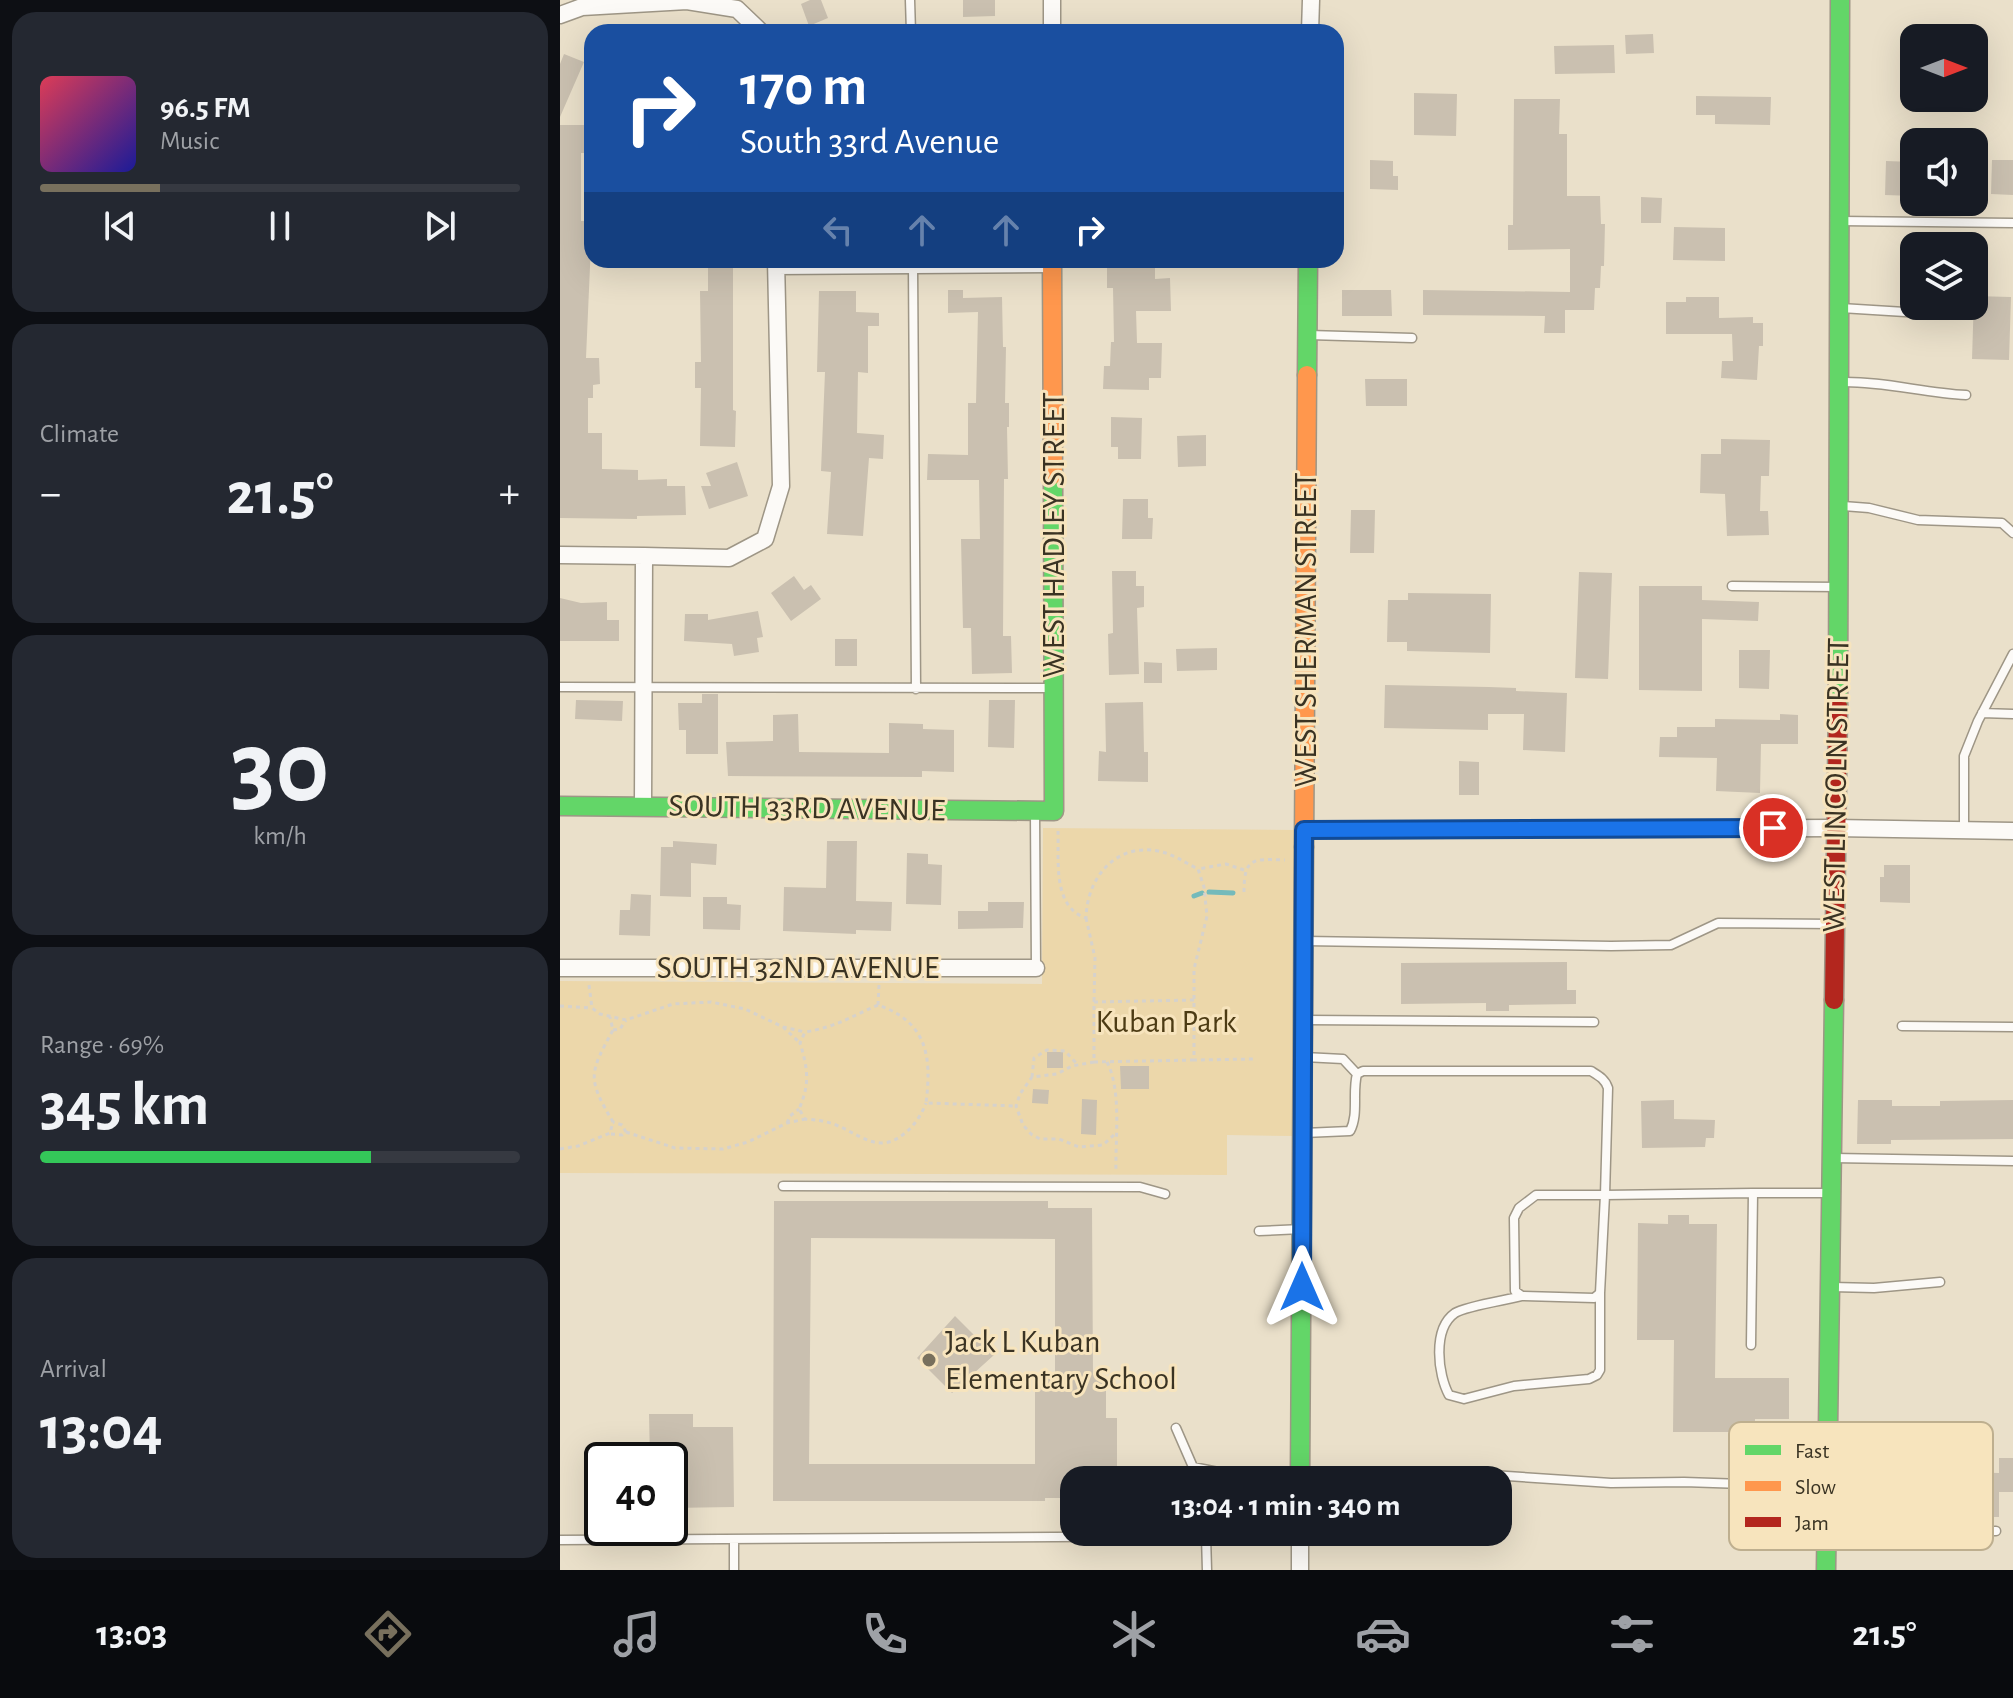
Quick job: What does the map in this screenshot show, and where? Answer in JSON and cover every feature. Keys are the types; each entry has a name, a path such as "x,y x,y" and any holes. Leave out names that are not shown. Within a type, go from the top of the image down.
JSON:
{"street":[{"path":"1052,0 1052,24"},
{"path":"1310,24 1311,0"},
{"name":"WEST LINCOLN STREET","path":"1828,1422 1840,587 1840,0"},
{"path":"560,15 582,7 687,1 737,9 753,24"},
{"path":"560,555 729,558 765,539 781,486 776,268"},
{"name":"WEST HADLEY STREET","path":"1049,817 1055,688 1052,268"},
{"name":"WEST SHERMAN STREET","path":"1300,1466 1308,268"},
{"path":"643,806 644,556"},
{"name":"SOUTH 33RD AVENUE","path":"560,806 1049,817"},
{"path":"1304,830 1835,828 2013,831"},
{"name":"SOUTH 32ND AVENUE","path":"560,968 1036,968"},
{"path":"1300,1546 1300,1570"},
{"name":"WEST LINCOLN STREET","path":"1826,1570 1827,1550"}],"lane":[{"path":"910,0 911,24"},
{"path":"1840,221 2013,223"},
{"path":"913,268 916,689"},
{"path":"1840,308 1900,312"},
{"path":"1308,335 1412,338"},
{"path":"1840,382 1864,381 1966,395"},
{"path":"1840,505 1869,508 1918,520 2002,523 2013,533"},
{"path":"1732,586 1840,587"},
{"path":"1964,830 1964,756 2013,654"},
{"path":"560,687 1055,688"},
{"path":"1982,713 2013,714"},
{"path":"1036,968 1049,817"},
{"path":"1304,941 1671,945 1718,923 1834,924"},
{"path":"1304,1020 1594,1022"},
{"path":"1902,1026 2013,1027"},
{"path":"1303,1057 1343,1059 1357,1074 1355,1118 1350,1131 1303,1133"},
{"path":"1357,1074 1363,1071 1591,1071 1605,1081 1608,1088 1600,1370 1589,1379 1514,1386 1464,1399 1449,1395 1440,1370 1442,1335 1447,1322 1456,1313 1522,1296 1594,1298 1600,1293"},
{"path":"1832,1158 2013,1161"},
{"path":"783,1186 1140,1187 1165,1194"},
{"path":"1751,1345 1753,1193"},
{"path":"1522,1296 1515,1291 1514,1218 1519,1208 1536,1195 1831,1193"},
{"path":"1259,1231 1303,1229"},
{"path":"1831,1287 1874,1288 1940,1282"},
{"path":"1176,1428 1193,1466"},
{"path":"1512,1476 1611,1483 1729,1484"},
{"path":"560,1540 1206,1536 1207,1570"},
{"path":"734,1539 734,1570"}],"path":[{"path":"1049,817 1060,888 1069,906 1086,918"},
{"path":"1094,1062 1095,958 1086,918 1095,879 1103,869 1133,850 1161,851 1198,869 1226,864 1244,870"},
{"path":"1244,892 1244,870 1257,859 1304,860"},
{"path":"1194,1060 1196,957 1207,916 1204,887 1198,869"},
{"path":"878,1005 879,967"},
{"path":"587,968 592,1008"},
{"path":"1094,1002 1194,1000"},
{"path":"560,1006 592,1008 610,1017 626,1020 673,1004 711,1002 745,1009 783,1027 805,1032 838,1025 862,1010 878,1005 898,1012 919,1033 929,1068 926,1103 910,1128 888,1143 867,1142 838,1126 805,1119 787,1123 761,1137 723,1149 668,1147 626,1132 622,1125 613,1122 597,1097 593,1079 597,1058 613,1030 610,1017"},
{"path":"613,1030 620,1029 626,1020"},
{"path":"783,1027 800,1043 809,1077 799,1109 787,1123"},
{"path":"800,1043 805,1032"},
{"path":"1078,1065 1065,1051 1047,1050 1034,1058 1032,1077 1016,1106 1023,1125 1040,1139 1059,1139 1079,1147 1103,1145 1115,1134"},
{"path":"1032,1077 1057,1074 1094,1062 1256,1059"},
{"path":"1107,1062 1114,1075 1116,1089 1116,1187"},
{"path":"926,1103 1016,1106"},
{"path":"799,1109 805,1119"},
{"path":"610,1133 613,1122"},
{"path":"560,1150 610,1133 619,1136 626,1132"}],"green space":[{"name":"Kuban Park","path":"1043,828 1295,830 1294,1136 1227,1135 1227,1175 560,1173 560,981 1042,984"}],"building":[{"path":"821,0 828,18 808,24 801,4"},
{"path":"963,0 995,0 995,16 963,17"},
{"path":"1653,34 1654,53 1626,54 1625,35"},
{"path":"1614,45 1615,73 1555,74 1554,46"},
{"path":"564,54 584,62 560,117 560,64"},
{"path":"1414,93 1457,94 1456,136 1414,135"},
{"path":"1696,96 1771,97 1770,125 1715,124 1715,115 1696,115"},
{"path":"1514,99 1560,99 1559,134 1567,134 1567,196 1600,196 1601,224 1605,224 1600,288 1595,288 1594,310 1565,310 1565,333 1544,333 1545,316 1423,315 1423,290 1570,292 1570,249 1508,250 1508,225 1513,225"},
{"path":"560,125 584,125 581,221 584,221 584,268 590,268 586,358 599,358 600,384 593,385 593,398 588,398 588,433 602,433 602,469 638,470 638,480 667,479 667,486 685,486 686,515 637,516 637,519 560,518"},
{"path":"1370,160 1393,161 1393,176 1398,176 1398,190 1370,189"},
{"path":"1992,160 2013,160 2013,195 1991,194"},
{"path":"1886,161 1900,162 1900,196 1885,195"},
{"path":"1641,197 1662,198 1661,223 1641,223"},
{"path":"1674,227 1725,228 1725,261 1673,260"},
{"path":"708,268 733,268 735,447 700,446 701,388 695,388 695,362 701,362 700,291 708,291"},
{"path":"1107,268 1155,268 1155,279 1170,278 1171,311 1136,311 1137,343 1162,343 1161,378 1149,378 1149,390 1103,389 1104,366 1110,366 1111,342 1114,342 1113,288 1107,288"},
{"path":"948,290 963,290 963,298 1002,297 1003,347 1006,347 1005,403 1009,403 1008,479 1004,479 1003,636 1011,636 1012,673 972,674 971,628 963,628 961,539 980,539 979,480 927,480 928,454 968,455 968,403 976,403 978,312 948,313"},
{"path":"1342,290 1391,290 1392,316 1342,316"},
{"path":"819,291 856,291 856,312 879,313 879,326 868,326 868,373 858,372 857,433 884,435 883,459 869,458 863,536 827,534 831,472 821,471 825,372 817,372"},
{"path":"1988,296 2011,297 2009,360 1972,359 1973,320 1988,320"},
{"path":"1686,297 1719,297 1719,318 1753,317 1753,323 1763,323 1763,346 1759,346 1757,380 1721,378 1722,361 1733,361 1732,334 1666,334 1666,302 1686,302"},
{"path":"1365,379 1407,379 1407,406 1366,406"},
{"path":"1111,417 1142,418 1141,459 1118,459 1118,447 1111,447"},
{"path":"1206,435 1206,466 1178,467 1177,436"},
{"path":"1721,439 1770,440 1769,476 1761,476 1760,511 1768,511 1769,535 1727,536 1725,494 1700,493 1701,454 1721,454"},
{"path":"737,462 748,496 709,509 701,486 711,486 706,473"},
{"path":"1123,499 1148,499 1148,518 1153,518 1152,539 1122,539"},
{"path":"1351,510 1375,510 1374,553 1350,553"},
{"path":"1112,571 1136,571 1136,586 1144,586 1144,607 1137,608 1139,674 1109,675 1108,634 1113,633"},
{"path":"1579,572 1612,573 1608,679 1575,678"},
{"path":"794,576 804,590 811,585 821,599 791,621 771,593"},
{"path":"1639,586 1702,586 1702,600 1759,602 1758,621 1702,619 1702,691 1639,690"},
{"path":"1408,593 1491,594 1490,653 1407,651 1407,642 1387,642 1388,600 1408,600"},
{"path":"560,598 581,603 607,602 607,620 619,620 619,641 560,641"},
{"path":"758,611 763,637 757,638 759,652 734,656 732,644 684,641 685,614 708,614 708,620"},
{"path":"835,639 857,639 857,666 835,666"},
{"path":"1217,648 1217,670 1177,671 1176,649"},
{"path":"1739,650 1770,650 1769,689 1739,688"},
{"path":"1144,662 1162,663 1162,683 1144,683"},
{"path":"1385,685 1516,688 1516,691 1567,693 1565,752 1523,750 1524,714 1488,714 1488,730 1384,728"},
{"path":"702,694 718,694 718,754 686,754 686,730 679,730 678,703 702,703"},
{"path":"576,700 623,701 622,721 575,719"},
{"path":"989,700 1015,700 1014,748 988,747"},
{"path":"1143,702 1148,782 1098,781 1099,751 1106,752 1105,703"},
{"path":"798,714 799,752 889,753 889,723 923,724 923,729 954,730 954,772 922,771 922,777 728,776 726,742 773,741 773,715"},
{"path":"1780,714 1798,715 1798,744 1761,744 1760,793 1716,791 1717,758 1659,757 1660,737 1677,737 1677,727 1715,727 1715,719 1780,720"},
{"path":"1459,761 1479,762 1479,795 1459,795"},
{"path":"673,841 717,844 716,865 691,863 691,897 660,896 661,847 673,847"},
{"path":"827,841 857,841 856,901 892,902 891,931 856,930 856,934 783,931 784,887 826,888"},
{"path":"907,853 928,854 928,864 942,865 941,905 906,904"},
{"path":"1884,865 1910,865 1910,903 1880,902 1880,877 1884,877"},
{"path":"631,894 651,895 650,936 619,935 620,910 630,910"},
{"path":"703,897 727,897 727,904 741,905 740,930 703,929"},
{"path":"988,902 1024,902 1023,928 958,929 958,911 988,911"},
{"path":"1567,962 1567,990 1576,990 1576,1004 1509,1005 1509,1011 1486,1011 1486,1003 1401,1004 1401,963"},
{"path":"1047,1052 1063,1052 1063,1068 1047,1068"},
{"path":"1120,1066 1149,1066 1149,1089 1121,1089"},
{"path":"1033,1089 1049,1090 1048,1104 1032,1103"},
{"path":"1082,1099 1097,1100 1096,1135 1081,1134"},
{"path":"1674,1100 1674,1119 1715,1120 1714,1138 1706,1138 1705,1147 1642,1148 1641,1101"},
{"path":"1858,1100 1892,1100 1892,1106 1940,1106 1940,1101 2013,1100 2013,1139 1891,1140 1891,1144 1857,1144"},
{"path":"774,1201 1048,1201 1048,1208 1092,1208 1093,1375 1106,1375 1106,1418 1117,1418 1117,1466 1060,1466 1060,1498 1045,1498 1045,1501 773,1501","holes":["811,1238 1055,1239 1055,1375 1035,1375 1035,1464 809,1464"]},
{"path":"1668,1215 1689,1215 1689,1224 1717,1224 1715,1378 1789,1378 1789,1419 1729,1422 1729,1432 1673,1432 1674,1340 1637,1340 1638,1223 1668,1224"},
{"path":"955,1316 994,1355 952,1393 917,1358"},
{"path":"649,1414 693,1414 693,1427 733,1427 734,1507 688,1508 688,1442 650,1442"},
{"path":"1999,1458 2013,1458 2013,1492 1999,1492 1999,1517 1993,1517 1993,1473 1999,1473"}],"waterway":[{"path":"1209,892 1233,893"},
{"path":"1194,896 1202,893"}],"traffic: fast":[{"path":"1838,706 1840,0"},
{"path":"1307,375 1308,268"},
{"path":"560,806 1054,811 1053,475"},
{"path":"1300,1466 1304,847"},
{"path":"1828,1422 1834,1000"},
{"path":"1826,1550 1826,1570"}],"traffic: slow":[{"path":"1052,268 1053,475"},
{"path":"1304,847 1307,375"}],"traffic: jam":[{"path":"1834,1000 1838,706"}],"place":[{"name":"Jack L Kuban Elementary School","path":"929,1360"}],"route":[{"path":"1302,1287 1304,830 1773,828"}]}
